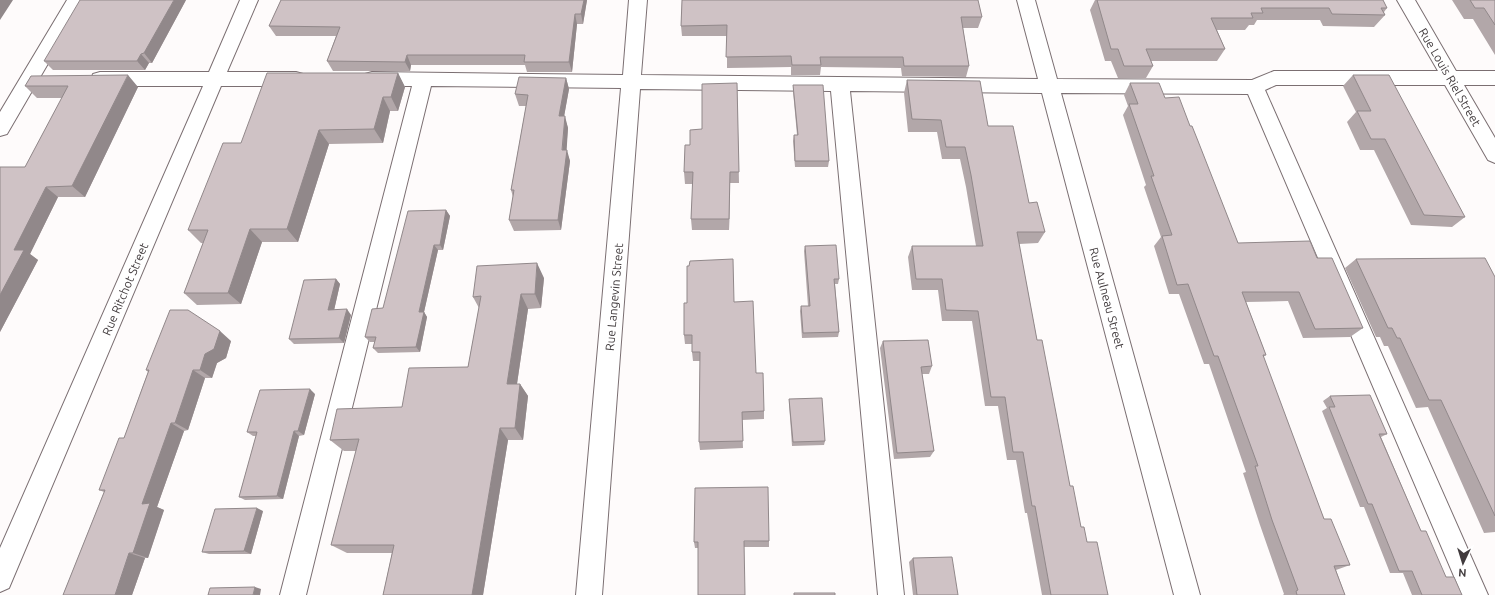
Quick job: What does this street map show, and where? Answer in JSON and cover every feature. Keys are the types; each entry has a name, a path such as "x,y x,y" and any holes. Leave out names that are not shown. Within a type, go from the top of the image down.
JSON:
{"street":[{"path":"0,130 76,0"},
{"name":"Rue Ritchot Street","path":"0,579 249,0"},
{"name":"Rue Langevin Street","path":"589,595 638,0"},
{"name":"Rue Aulneau Street","path":"1026,0 1187,595"},
{"name":"Rue Louis Riel Street","path":"1406,0 1495,155"},
{"path":"351,79 1254,87 1274,78 1495,78"},
{"path":"30,79 53,79"},
{"path":"84,79 312,79"},
{"path":"293,595 423,80"},
{"path":"840,84 890,595"},
{"path":"1254,87 1475,595"}],"building":[{"path":"80,0 174,0 144,53 141,54 137,61 44,61"},
{"path":"281,0 584,0 581,14 575,14 569,62 524,62 525,55 407,55 405,62 327,61 340,27 269,26"},
{"path":"682,0 978,0 982,17 961,17 969,66 904,66 903,57 820,57 821,65 792,65 791,56 726,57 727,25 681,26"},
{"path":"1097,0 1383,0 1387,8 1381,8 1385,15 1332,14 1329,8 1261,8 1263,13 1251,13 1253,18 1211,18 1225,49 1146,49 1153,66 1124,66 1118,49 1111,49"},
{"path":"1470,0 1495,0 1495,25 1484,8 1475,8"},
{"path":"267,73 398,73 391,97 383,97 374,129 319,130 287,229 250,229 228,293 184,293 208,230 188,230 223,143 241,143"},
{"path":"128,75 72,186 46,187 14,250 24,250 0,295 0,167 25,167 68,86 25,86 31,76"},
{"path":"1353,75 1389,75 1465,217 1424,215 1385,139 1371,139 1357,111 1371,111"},
{"path":"519,77 566,78 559,116 565,116 562,150 567,150 558,220 509,220 514,190 511,190 528,95 515,94"},
{"path":"907,80 980,81 988,126 1013,126 1029,203 1037,202 1045,232 1017,232 1037,340 1042,340 1070,486 1073,486 1081,527 1084,527 1087,542 1097,542 1108,595 1051,595 1035,506 1032,506 1023,452 1013,452 1005,397 991,397 978,311 946,310 942,279 916,279 912,246 983,246 965,147 946,147 941,120 912,119"},
{"path":"737,83 739,172 730,172 729,219 691,219 693,172 684,172 685,145 690,145 690,130 702,129 702,84"},
{"path":"1130,83 1159,83 1165,98 1179,97 1238,243 1310,241 1317,258 1332,258 1363,328 1315,329 1299,292 1242,292 1266,355 1263,355 1324,519 1331,519 1350,565 1334,566 1345,595 1297,595 1296,591 1298,590 1272,520 1255,466 1258,466 1218,356 1214,356 1188,284 1177,285 1162,236 1172,235 1151,176 1154,176 1129,104 1138,104"},
{"path":"793,85 823,85 829,161 795,161 794,135 798,135"},
{"path":"446,210 440,245 434,245 419,312 424,312 416,347 373,348 376,337 365,337 372,309 383,308 408,211"},
{"path":"836,245 839,279 834,279 839,332 803,333 801,306 810,306 805,246"},
{"path":"1485,258 1495,277 1495,516 1441,400 1429,400 1400,338 1397,338 1392,328 1388,328 1356,259"},
{"path":"733,259 734,302 753,301 756,373 763,373 764,411 742,412 743,441 699,442 700,352 692,352 692,335 684,335 684,303 687,303 687,266 689,266 690,261"},
{"path":"537,263 535,294 521,294 507,384 520,384 515,428 500,428 472,595 383,595 394,545 331,545 359,439 330,440 337,409 402,407 409,368 468,367 481,296 473,297 477,266"},
{"path":"336,279 328,310 347,309 339,338 289,339 304,280"},
{"path":"170,310 188,310 220,331 214,349 205,354 200,370 193,370 175,423 171,423 142,504 150,503 133,553 129,553 115,595 63,595 105,490 99,490 119,438 124,438 149,370 146,370"},
{"path":"928,340 932,366 921,367 934,451 897,453 883,341"},
{"path":"310,389 298,431 294,431 277,496 239,497 257,432 247,432 260,390"},
{"path":"1370,395 1387,434 1379,434 1421,531 1426,531 1446,577 1454,577 1462,595 1422,595 1412,571 1399,571 1372,504 1368,504 1329,407 1335,407 1330,396"},
{"path":"822,398 825,441 793,442 789,399"},
{"path":"768,487 769,541 744,541 745,595 698,595 698,542 694,542 695,488"},
{"path":"257,508 244,551 202,552 215,509"},
{"path":"952,557 958,595 917,595 913,558"},
{"path":"255,587 253,595 208,595 210,588"},
{"path":"794,593 835,593 835,595 794,595"}]}
